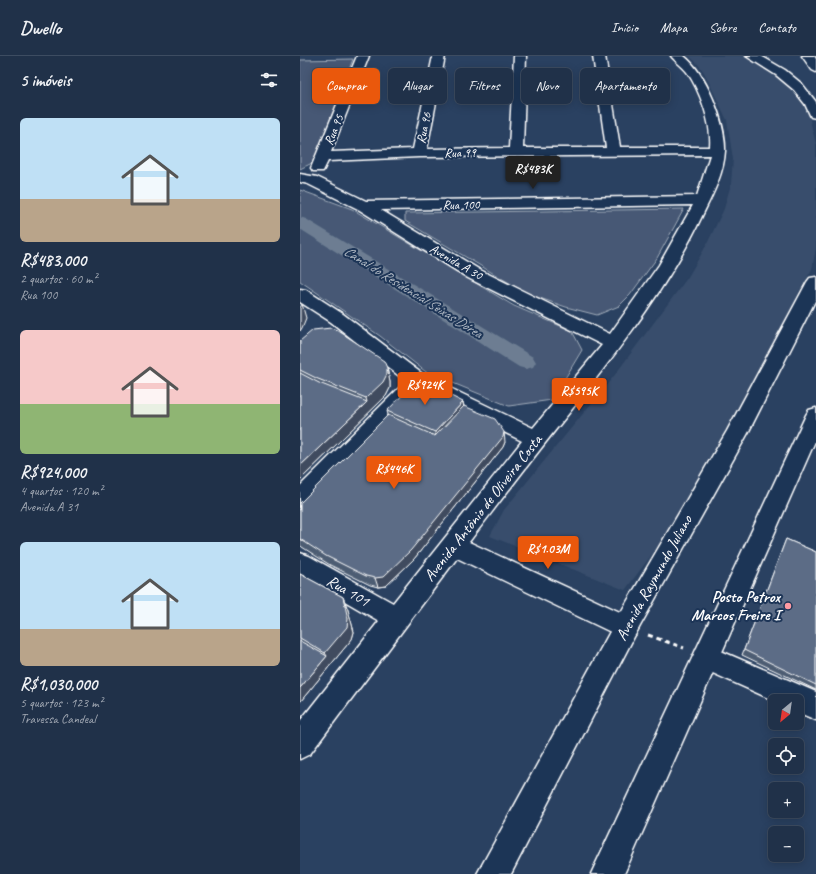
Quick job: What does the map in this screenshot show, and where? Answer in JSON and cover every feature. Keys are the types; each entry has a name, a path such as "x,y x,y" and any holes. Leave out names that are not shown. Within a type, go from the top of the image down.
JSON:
{"street":[{"name":"Rua 95","path":"304,182 323,157 363,56"},
{"name":"Rua 96","path":"419,153 439,56"},
{"path":"516,152 520,56"},
{"path":"599,56 614,153"},
{"name":"Avenida Antônio de Oliveira Costa","path":"300,744 536,439 614,344 669,265 702,200 718,151 714,125 704,92 689,66 683,59 677,56"},
{"path":"752,56 783,74 802,92 813,106 816,114"},
{"path":"808,56 816,68"},
{"name":"Rua 99","path":"323,157 419,153 614,153 718,151"},
{"name":"Avenida A 30","path":"304,182 363,206 474,274 614,344"},
{"name":"Rua 100","path":"363,206 702,200"},
{"name":"Avenida Raymundo Juliano","path":"493,874 626,627 737,433 816,282"},
{"path":"300,294 330,323 418,381 536,439"},
{"path":"300,500 418,381"},
{"path":"607,874 816,416"},
{"path":"454,546 626,627"},
{"name":"Rua 101","path":"300,563 397,618"},
{"path":"707,657 816,706"}],"path":[{"path":"626,627 707,657"}],"shaded area":[{"path":"689,56 745,56 771,70 798,94 808,113 816,144 816,248 812,269 799,292 783,328 684,512 625,590 490,536 504,510 614,376 688,277 706,246 724,209 731,184 733,159 727,120 704,72"},
{"path":"353,59 350,68 312,68 312,104 336,104 314,162 300,169 300,60"},
{"path":"300,190 352,209 514,306 572,331 582,350 552,400 509,406 426,372 380,336 300,281"},
{"path":"684,209 657,258 630,295 619,306 597,315 566,307 528,294 405,221 405,213"}],"building":[{"path":"331,328 337,330 384,361 387,368 387,374 383,382 366,398 318,379 300,370 300,341 313,330"},
{"path":"300,373 319,383 367,402 300,466"},
{"path":"419,382 427,384 463,402 435,432 387,411 413,384"},
{"path":"464,406 495,419 504,432 503,437 411,550 383,577 375,578 366,576 326,556 300,539 300,503 388,415 435,436"},
{"name":"Posto Petrox Marcos Freire I","path":"786,539 816,552 816,685 744,650"},
{"path":"300,574 343,597 348,619 347,627 325,653 300,638"},
{"path":"300,641 327,656 300,688"}],"waterway":[{"name":"Canal do Residencial Seixas Dórea","path":"300,222 526,362"}],"place":[{"name":"Posto Petrox Marcos Freire I","path":"788,606"}]}
